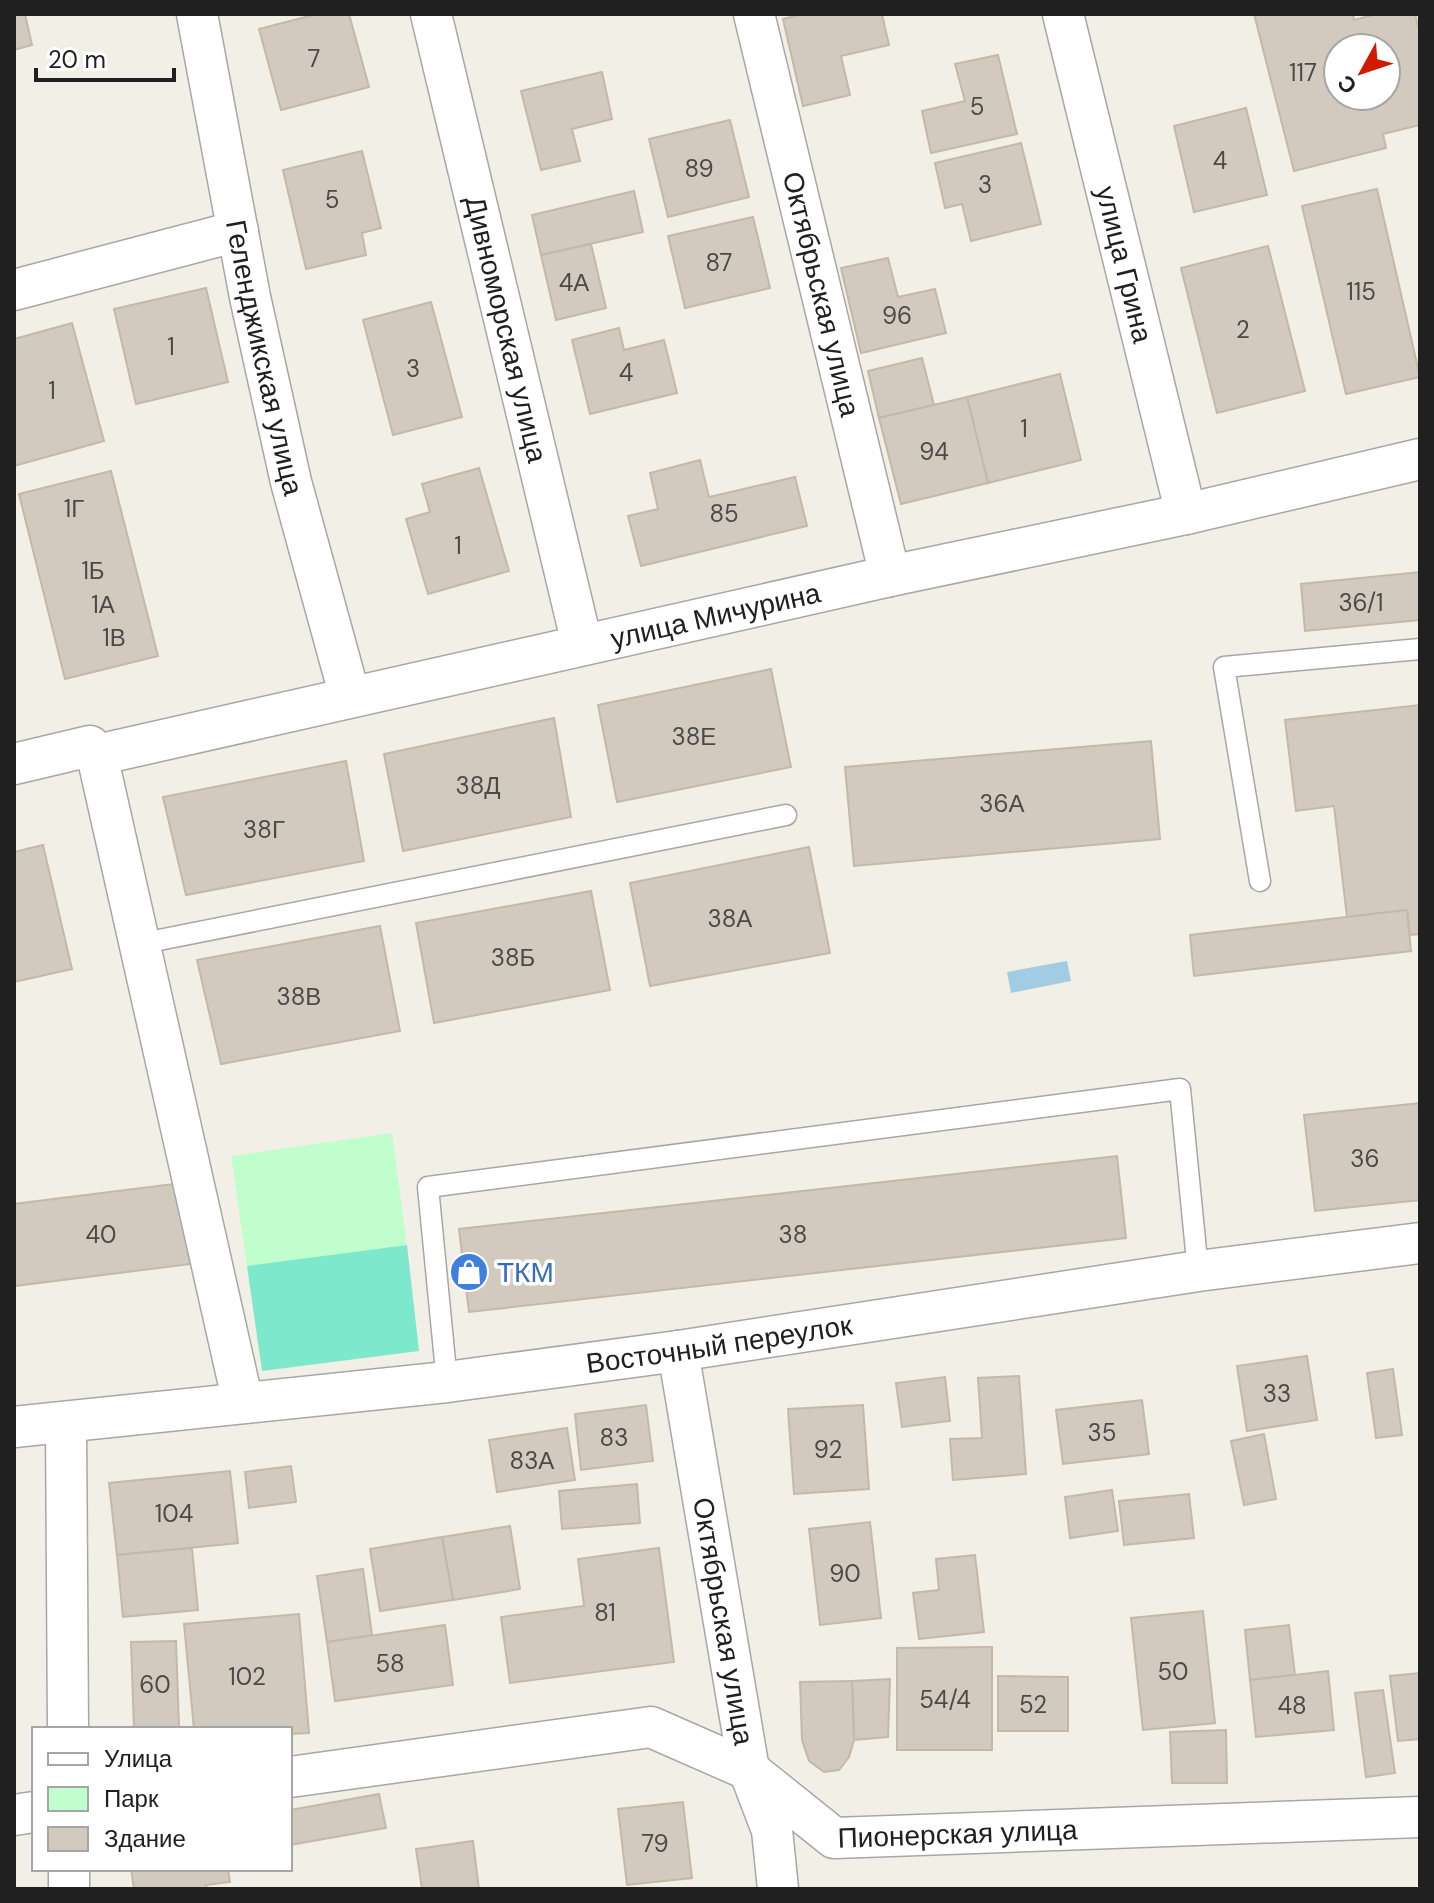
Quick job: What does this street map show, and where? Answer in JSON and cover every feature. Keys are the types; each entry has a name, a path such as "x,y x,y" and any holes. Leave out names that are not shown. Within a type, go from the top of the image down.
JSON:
{"street":[{"name":"Геленджикская улица","path":"197,14 250,297 291,482 350,697"},
{"name":"Дивноморская улица","path":"431,14 582,644"},
{"name":"Октябрьская улица","path":"754,14 890,576"},
{"name":"улица Грина","path":"1063,14 1186,514"},
{"path":"14,290 238,231"},
{"name":"улица Мичурина","path":"14,764 90,746 97,755 582,644 1186,514 1420,459"},
{"path":"97,755 243,1403"},
{"name":"Восточный переулок","path":"14,1427 447,1382 678,1351 1198,1271 1420,1243"},
{"name":"Октябрьская улица","path":"678,1351 749,1770 772,1830 778,1889"},
{"path":"66,1422 68,1727"},
{"name":"Пионерская улица","path":"292,1777 651,1727 749,1770 834,1838 1420,1817"}],"lane":[{"path":"1260,881 1224,667 1420,649"},
{"path":"139,944 786,815"},
{"path":"447,1382 428,1187 1180,1089 1198,1271"}],"green space":[{"path":"392,1133 407,1245 247,1266 231,1156"},
{"path":"407,1245 419,1351 262,1371 247,1266"}],"water":[{"path":"1067,961 1071,981 1011,993 1007,972"}],"building":[{"path":"14,14 25,14 32,45 14,50"},
{"path":"317,14 349,14 369,87 281,110 259,29"},
{"path":"803,14 882,14 889,45 841,56 850,95 803,106 783,19"},
{"path":"1254,14 1353,14 1354,20 1377,14 1415,14 1420,34 1420,125 1383,134 1386,148 1294,171"},
{"path":"998,55 1017,134 931,153 922,111 965,101 955,64"},
{"path":"602,72 612,119 572,129 580,161 541,170 521,91"},
{"path":"1246,108 1267,195 1194,212 1174,126"},
{"path":"730,120 749,197 668,217 649,139"},
{"path":"1021,143 1041,224 971,241 962,204 945,208 935,163"},
{"path":"362,151 381,228 362,233 366,255 306,269 283,170"},
{"path":"1377,189 1420,377 1346,394 1302,206"},
{"path":"634,191 643,232 541,255 532,215"},
{"path":"753,217 770,288 685,308 668,236"},
{"path":"591,244 606,308 556,320 541,255"},
{"path":"1268,246 1305,391 1217,413 1181,268"},
{"path":"888,258 898,297 935,289 946,333 861,353 841,268"},
{"path":"206,288 228,382 136,404 114,309"},
{"path":"431,302 462,417 393,435 363,320"},
{"path":"72,323 104,441 14,466 14,339"},
{"path":"619,328 624,350 664,340 677,393 590,414 572,340"},
{"path":"922,358 934,405 879,418 868,371"},
{"path":"1060,374 1081,460 988,483 967,397"},
{"path":"967,397 988,483 901,504 879,418"},
{"path":"700,460 709,497 795,477 807,526 641,566 628,516 658,509 650,473"},
{"path":"479,468 509,571 428,594 406,519 430,512 422,484"},
{"path":"111,471 158,656 65,679 19,494"},
{"path":"1420,572 1420,620 1305,631 1301,584"},
{"path":"771,669 791,767 617,802 598,705"},
{"path":"1420,705 1420,934 1410,935 1407,910 1347,917 1334,806 1296,811 1285,720"},
{"path":"554,718 571,817 403,851 384,754"},
{"path":"1151,741 1160,839 854,866 845,767"},
{"path":"346,761 364,861 186,895 163,797"},
{"path":"43,845 72,969 14,982 14,852"},
{"path":"809,847 830,953 650,986 630,883"},
{"path":"591,891 610,990 434,1023 416,923"},
{"path":"1407,910 1411,951 1194,976 1190,935"},
{"path":"380,926 400,1031 221,1064 197,960"},
{"path":"1420,1103 1420,1200 1315,1211 1304,1115"},
{"path":"1117,1156 1126,1238 469,1312 459,1229"},
{"path":"181,1183 191,1264 14,1286 14,1204"},
{"path":"1307,1356 1317,1420 1247,1431 1237,1366"},
{"path":"1393,1369 1402,1435 1376,1438 1367,1373"},
{"path":"1019,1376 1026,1474 953,1480 950,1439 982,1438 978,1378"},
{"path":"945,1377 950,1421 902,1427 896,1383"},
{"path":"1142,1400 1149,1454 1063,1464 1056,1410"},
{"path":"646,1405 653,1461 581,1470 575,1414"},
{"path":"863,1405 869,1489 794,1494 788,1409"},
{"path":"567,1428 575,1480 497,1492 489,1440"},
{"path":"1264,1434 1276,1499 1244,1505 1231,1441"},
{"path":"291,1466 296,1502 249,1508 245,1472"},
{"path":"230,1471 238,1543 117,1555 109,1483"},
{"path":"637,1484 640,1523 562,1529 559,1491"},
{"path":"1112,1490 1118,1531 1070,1538 1065,1497"},
{"path":"1189,1494 1194,1538 1124,1545 1119,1501"},
{"path":"870,1522 881,1618 820,1625 809,1529"},
{"path":"510,1526 520,1589 453,1600 442,1537"},
{"path":"442,1537 453,1600 380,1611 370,1549"},
{"path":"192,1548 198,1610 123,1617 117,1555"},
{"path":"659,1548 674,1662 510,1683 501,1617 584,1606 578,1559"},
{"path":"975,1555 984,1632 919,1639 913,1593 939,1590 936,1559"},
{"path":"363,1569 372,1635 327,1642 317,1576"},
{"path":"1203,1611 1215,1723 1143,1730 1131,1618"},
{"path":"299,1614 309,1733 292,1734 292,1727 194,1727 184,1624"},
{"path":"445,1625 453,1685 335,1701 327,1642"},
{"path":"1289,1625 1295,1675 1250,1680 1245,1630"},
{"path":"176,1641 179,1727 134,1727 131,1642"},
{"path":"992,1647 992,1750 897,1750 897,1648"},
{"path":"1328,1671 1334,1730 1256,1737 1250,1680"},
{"path":"1420,1673 1420,1739 1398,1741 1390,1676"},
{"path":"998,1676 1068,1677 1068,1731 998,1731"},
{"path":"890,1679 888,1737 854,1740 852,1681"},
{"path":"852,1681 854,1740 849,1757 839,1770 824,1772 809,1761 802,1740 800,1682"},
{"path":"1383,1690 1395,1773 1366,1777 1355,1693"},
{"path":"1226,1730 1227,1783 1172,1783 1170,1732"},
{"path":"379,1794 386,1828 292,1845 292,1810"},
{"path":"683,1802 692,1878 627,1885 618,1809"},
{"path":"473,1841 479,1889 422,1889 416,1849"},
{"path":"131,1871 228,1871 230,1882 206,1885 207,1889 134,1889"}],"place":[{"name":"ТКМ","path":"469,1272"}]}
